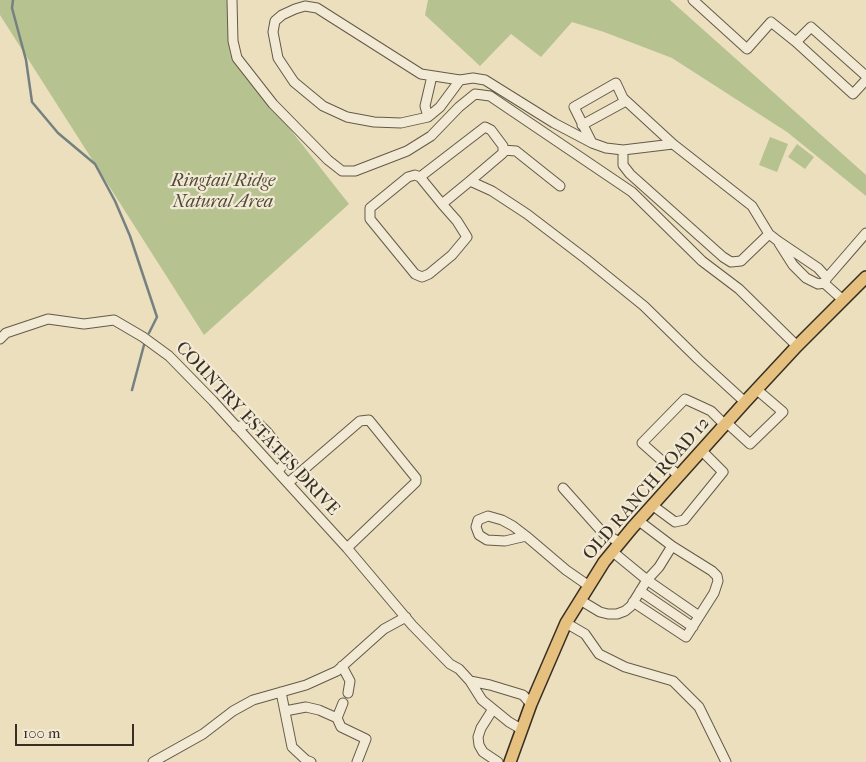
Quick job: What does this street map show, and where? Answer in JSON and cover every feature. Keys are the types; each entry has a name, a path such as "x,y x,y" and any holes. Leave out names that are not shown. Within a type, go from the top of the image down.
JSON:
{"main road":[{"name":"OLD RANCH ROAD 12","path":"510,762 520,729 566,624 589,586 620,542 756,389 866,276"}],"street":[{"path":"232,0 233,41 237,58 272,104 328,160 342,171 355,171 407,151 431,136 459,107 475,94 490,96 632,192 702,261 739,289 797,346"},
{"path":"693,0 747,49 771,22 853,94 866,80"},
{"path":"460,80 440,107 428,117 401,122 374,122 346,117 323,106 294,82 278,58 273,32 275,22 282,15 295,9 305,6 317,8 421,74 460,80 473,78 485,80 554,123 606,148 623,150 672,144"},
{"path":"796,42 811,27 866,76"},
{"path":"428,117 425,106 432,76"},
{"path":"592,142 574,107 616,83 626,101 672,144 752,206 769,234 818,268 825,280 843,300"},
{"path":"582,125 626,101"},
{"path":"420,177 485,127 491,130 503,146 503,153 442,204"},
{"path":"503,150 516,151 560,186"},
{"path":"623,150 623,165 630,174 723,258 731,262 741,261 769,234"},
{"path":"414,175 420,177 442,204 457,221 467,237 452,255 429,274 422,277 415,274 409,268 370,219 370,208 414,175"},
{"path":"470,180 492,191 527,214 593,264 644,306 745,402"},
{"path":"778,241 793,265 806,278 818,284 825,280 866,233"},
{"name":"COUNTRY ESTATES DRIVE","path":"0,339 6,333 48,319 84,324 114,320 143,337 169,356 288,483 406,617 450,664 459,669 470,681 482,700 520,729"},
{"path":"678,476 642,443 685,399 711,411 750,444 783,412 756,389"},
{"path":"288,483 360,421 369,420 416,478 416,482 346,548"},
{"path":"236,427 253,423 260,425 268,433 284,454 284,463 278,472"},
{"path":"652,505 676,522 684,520 723,472 701,450"},
{"path":"563,488 604,534 620,542"},
{"path":"526,536 505,541 486,540 479,535 476,527 478,520 488,516 502,520 526,536 566,570 589,586"},
{"path":"633,602 686,637 718,584 717,576 712,571 672,546 639,520"},
{"path":"580,600 600,612 608,614 618,614 625,611 647,580 659,567 672,546"},
{"path":"613,552 647,580 699,616"},
{"path":"640,591 693,627"},
{"path":"153,762 203,734 233,711 253,700 306,685 337,671 384,628 406,617"},
{"path":"566,624 585,634 598,654 625,666 673,681 699,707 726,762"},
{"path":"342,666 350,681 348,692"},
{"path":"470,681 490,684 523,695 531,704"},
{"path":"281,692 292,747 306,760 311,762"},
{"path":"337,718 343,703"},
{"path":"285,711 306,707 319,710 337,718 341,727 366,740 357,762"},
{"path":"493,709 481,728 478,737 479,746 483,752 498,762"}],"green space":[{"name":"Ringtail Ridge Natural Area","path":"0,0 231,0 230,53 349,204 204,335 0,15"},
{"path":"428,0 670,0 866,175 866,196 787,132 672,58 572,22 541,57 511,34 480,66 425,15"},
{"path":"770,137 788,144 777,172 759,165"},
{"path":"797,144 814,157 805,169 788,157"}],"waterway":[{"path":"13,0 12,8 26,60 32,102 58,133 95,164 115,201 130,236 157,317 149,333"},
{"path":"132,390 144,345"}]}
